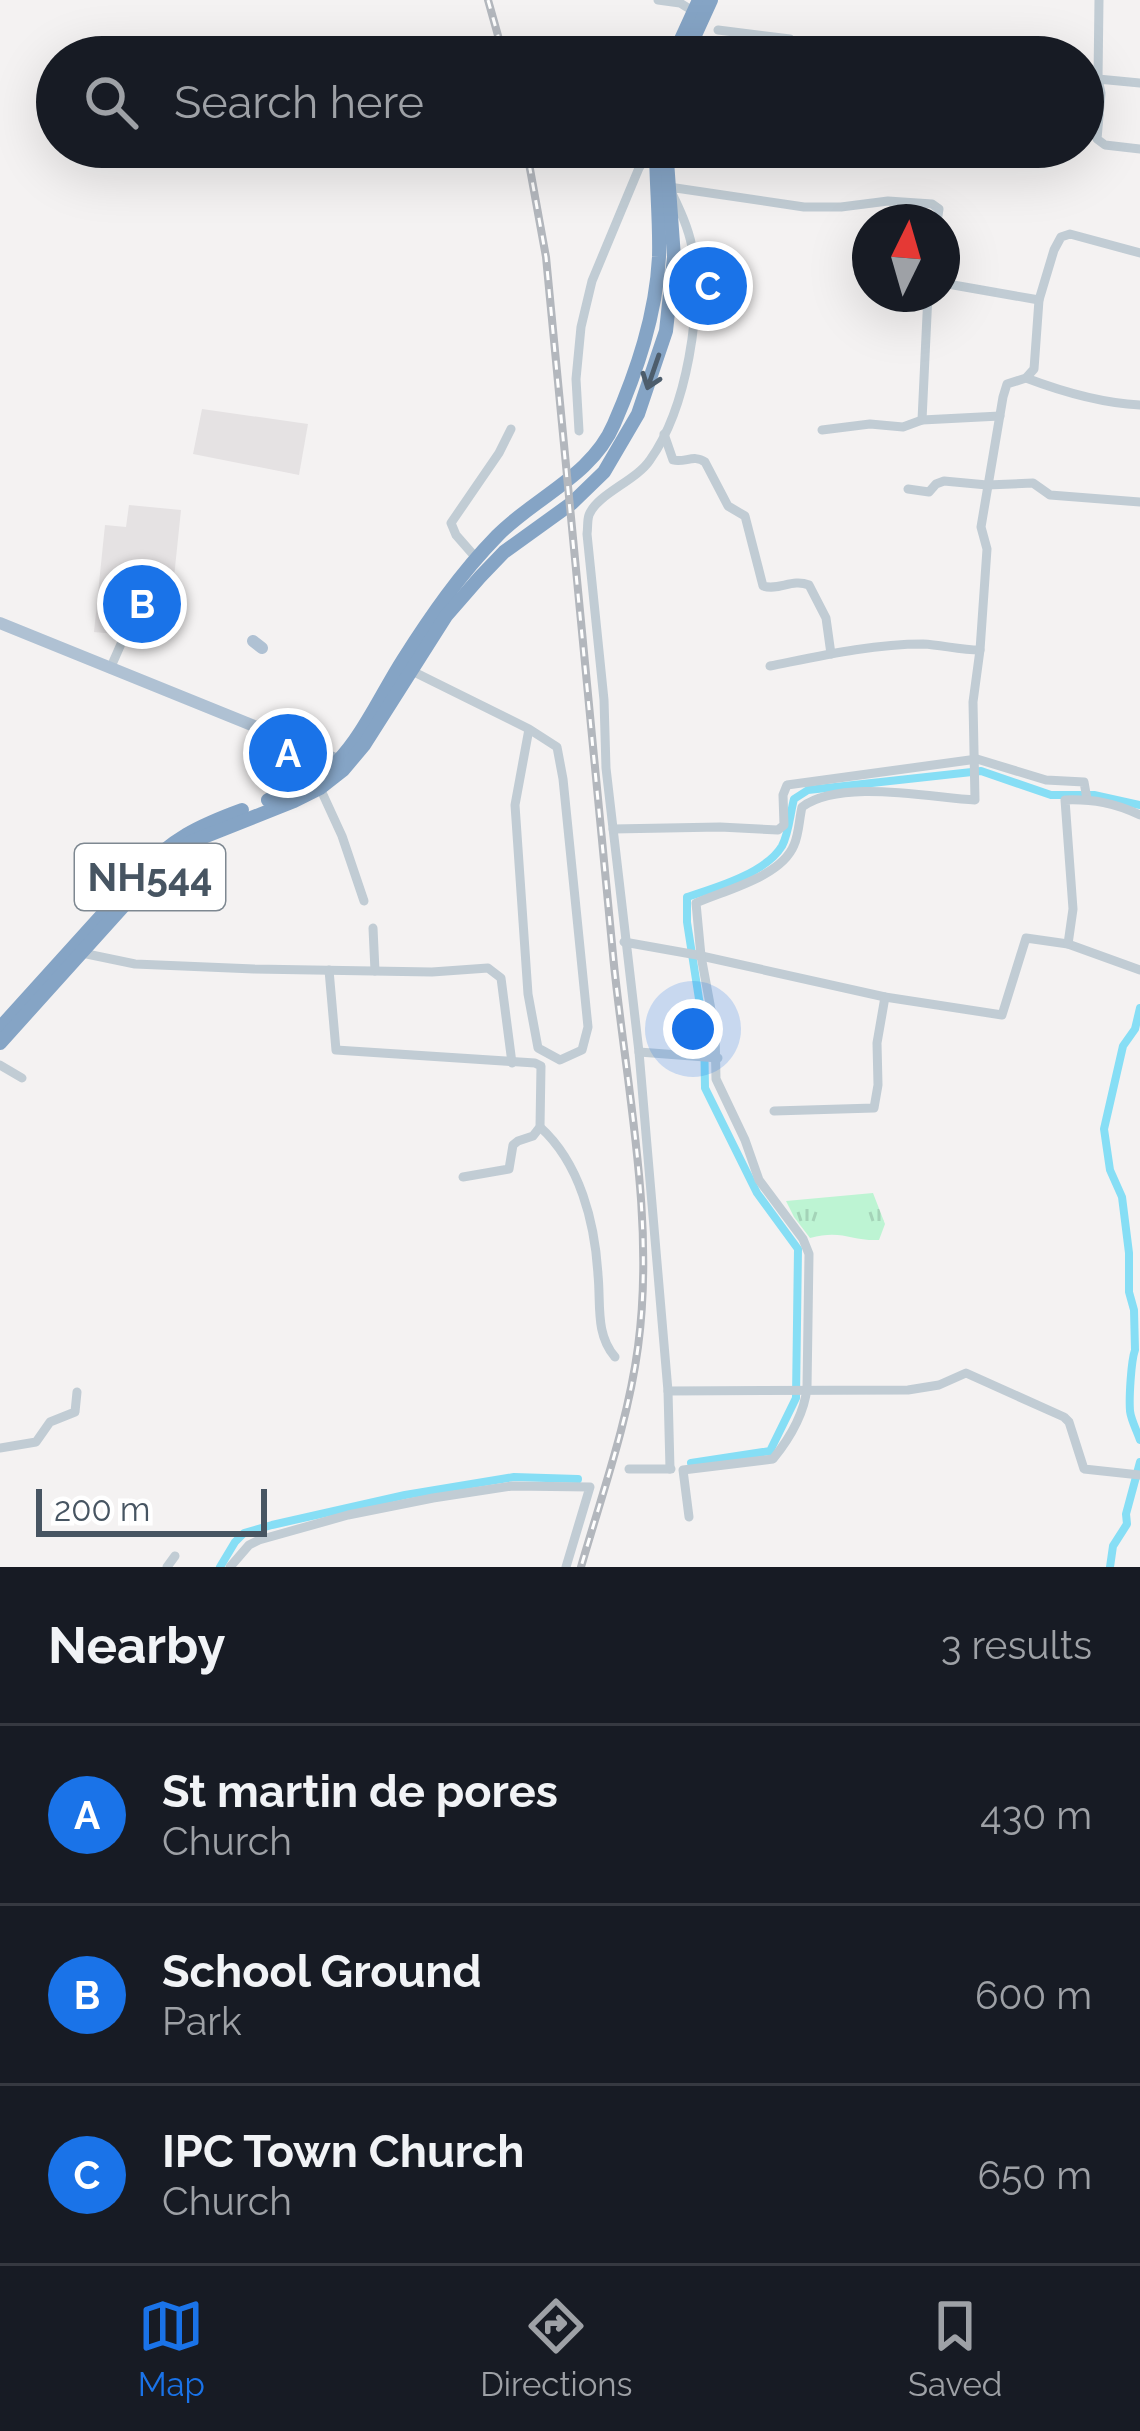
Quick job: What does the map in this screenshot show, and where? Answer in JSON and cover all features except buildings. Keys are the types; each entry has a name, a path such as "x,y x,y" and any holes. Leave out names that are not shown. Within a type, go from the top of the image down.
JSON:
{"highway":[{"path":"684,36 698,9 711,0"},
{"name":"NH544","path":"0,1042 154,872 191,842 320,788 364,745 446,616 500,545 534,506 594,456 613,427 641,353 667,258 656,168"},
{"name":"NH544","path":"0,1028 164,848 209,822 317,780 341,765 427,621 477,559 542,523 604,472 638,414 666,331 668,168"}],"main road":[{"path":"0,623 341,765"}],"street":[{"path":"658,0 698,9"},
{"path":"1099,0 1099,36"},
{"path":"718,30 766,36"},
{"path":"1104,80 1140,83"},
{"path":"1104,144 1140,149"},
{"path":"579,431 576,379 581,327 592,280 639,168"},
{"path":"669,187 804,207 852,206"},
{"path":"669,187 692,245 695,314 690,355 664,434 649,463 600,502 589,516 587,534 606,768 639,1052 668,1391 670,1469"},
{"path":"864,204 932,204"},
{"path":"1026,378 1034,369 1039,300 1061,237 1070,234 1140,253"},
{"path":"960,286 1039,300"},
{"path":"922,420 927,312"},
{"path":"629,1468 683,1470 773,1459 804,1407 807,1388 808,1249 766,1192 716,1079 718,1058 699,955 696,903 739,887 785,860 796,842 802,807 833,793 975,800 973,702 987,549 981,526 1007,384 1026,378 1064,392 1140,406"},
{"path":"822,430 1000,416"},
{"path":"477,559 451,523 500,453 511,429"},
{"path":"664,434 673,460 694,457 705,461 728,506 745,516 763,586 769,589 794,581 809,585 826,618 831,654"},
{"path":"908,490 929,492 944,481 1033,482 1050,495 1140,502"},
{"path":"110,669 128,628"},
{"path":"770,666 923,644 980,650"},
{"path":"410,670 529,729 556,747 588,1027 581,1050 560,1060 538,1048 528,994 515,805 529,729"},
{"path":"613,829 778,830 784,825 783,795 788,785 974,759 1046,780 1084,782 1086,794"},
{"path":"320,788 364,901"},
{"path":"1068,944 1073,909 1065,800 1086,794 1140,815"},
{"path":"374,928 375,971"},
{"path":"624,942 885,997 1002,1015 1026,938 1068,944 1140,970"},
{"path":"81,952 135,964 432,972 488,968 501,978 512,1063"},
{"path":"329,970 336,1050 541,1066 540,1127 533,1136 513,1145 509,1169 463,1177"},
{"path":"774,1111 874,1108 885,997"},
{"path":"639,1052 718,1058"},
{"path":"0,1065 22,1078"},
{"path":"540,1127 562,1150 579,1185 593,1233 601,1334 615,1357"},
{"path":"668,1391 908,1390 974,1375 1064,1417 1084,1469 1136,1474"},
{"path":"0,1448 36,1442 50,1423 75,1412 76,1393"},
{"path":"683,1470 689,1517"},
{"path":"230,1567 259,1540 364,1511 512,1486 590,1487 566,1567"},
{"path":"167,1567 175,1556"}],"shaded area":[{"path":"202,409 308,424 299,475 193,454"},
{"path":"129,505 181,510 173,587 164,587 160,629 119,625 115,634 94,632 105,525 126,527"}],"green space":[{"path":"130,581 159,584 155,626 125,623"},
{"path":"873,1193 885,1224 879,1240 810,1238 786,1201"}],"waterway":[{"path":"691,1463 770,1451 796,1398 798,1249 757,1193 705,1088 704,1031 687,897 739,878 774,856 784,841 794,799 808,790 981,771 1051,795 1094,795 1140,805"},
{"path":"1140,1008 1135,1029 1123,1046 1104,1129 1110,1170 1122,1197 1129,1253 1135,1350 1130,1411 1140,1440"},
{"path":"1110,1567 1113,1546 1127,1524 1140,1462"},
{"path":"220,1567 244,1533 272,1525 514,1477 578,1479"}],"railway":[{"path":"488,0 498,36"},
{"path":"530,168 546,257 643,1252 634,1375 581,1567"}],"place":[{"name":"IPC Town Church","path":"708,286"},
{"name":"School Ground","path":"142,604"},
{"name":"St martin de pores","path":"288,753"}]}
